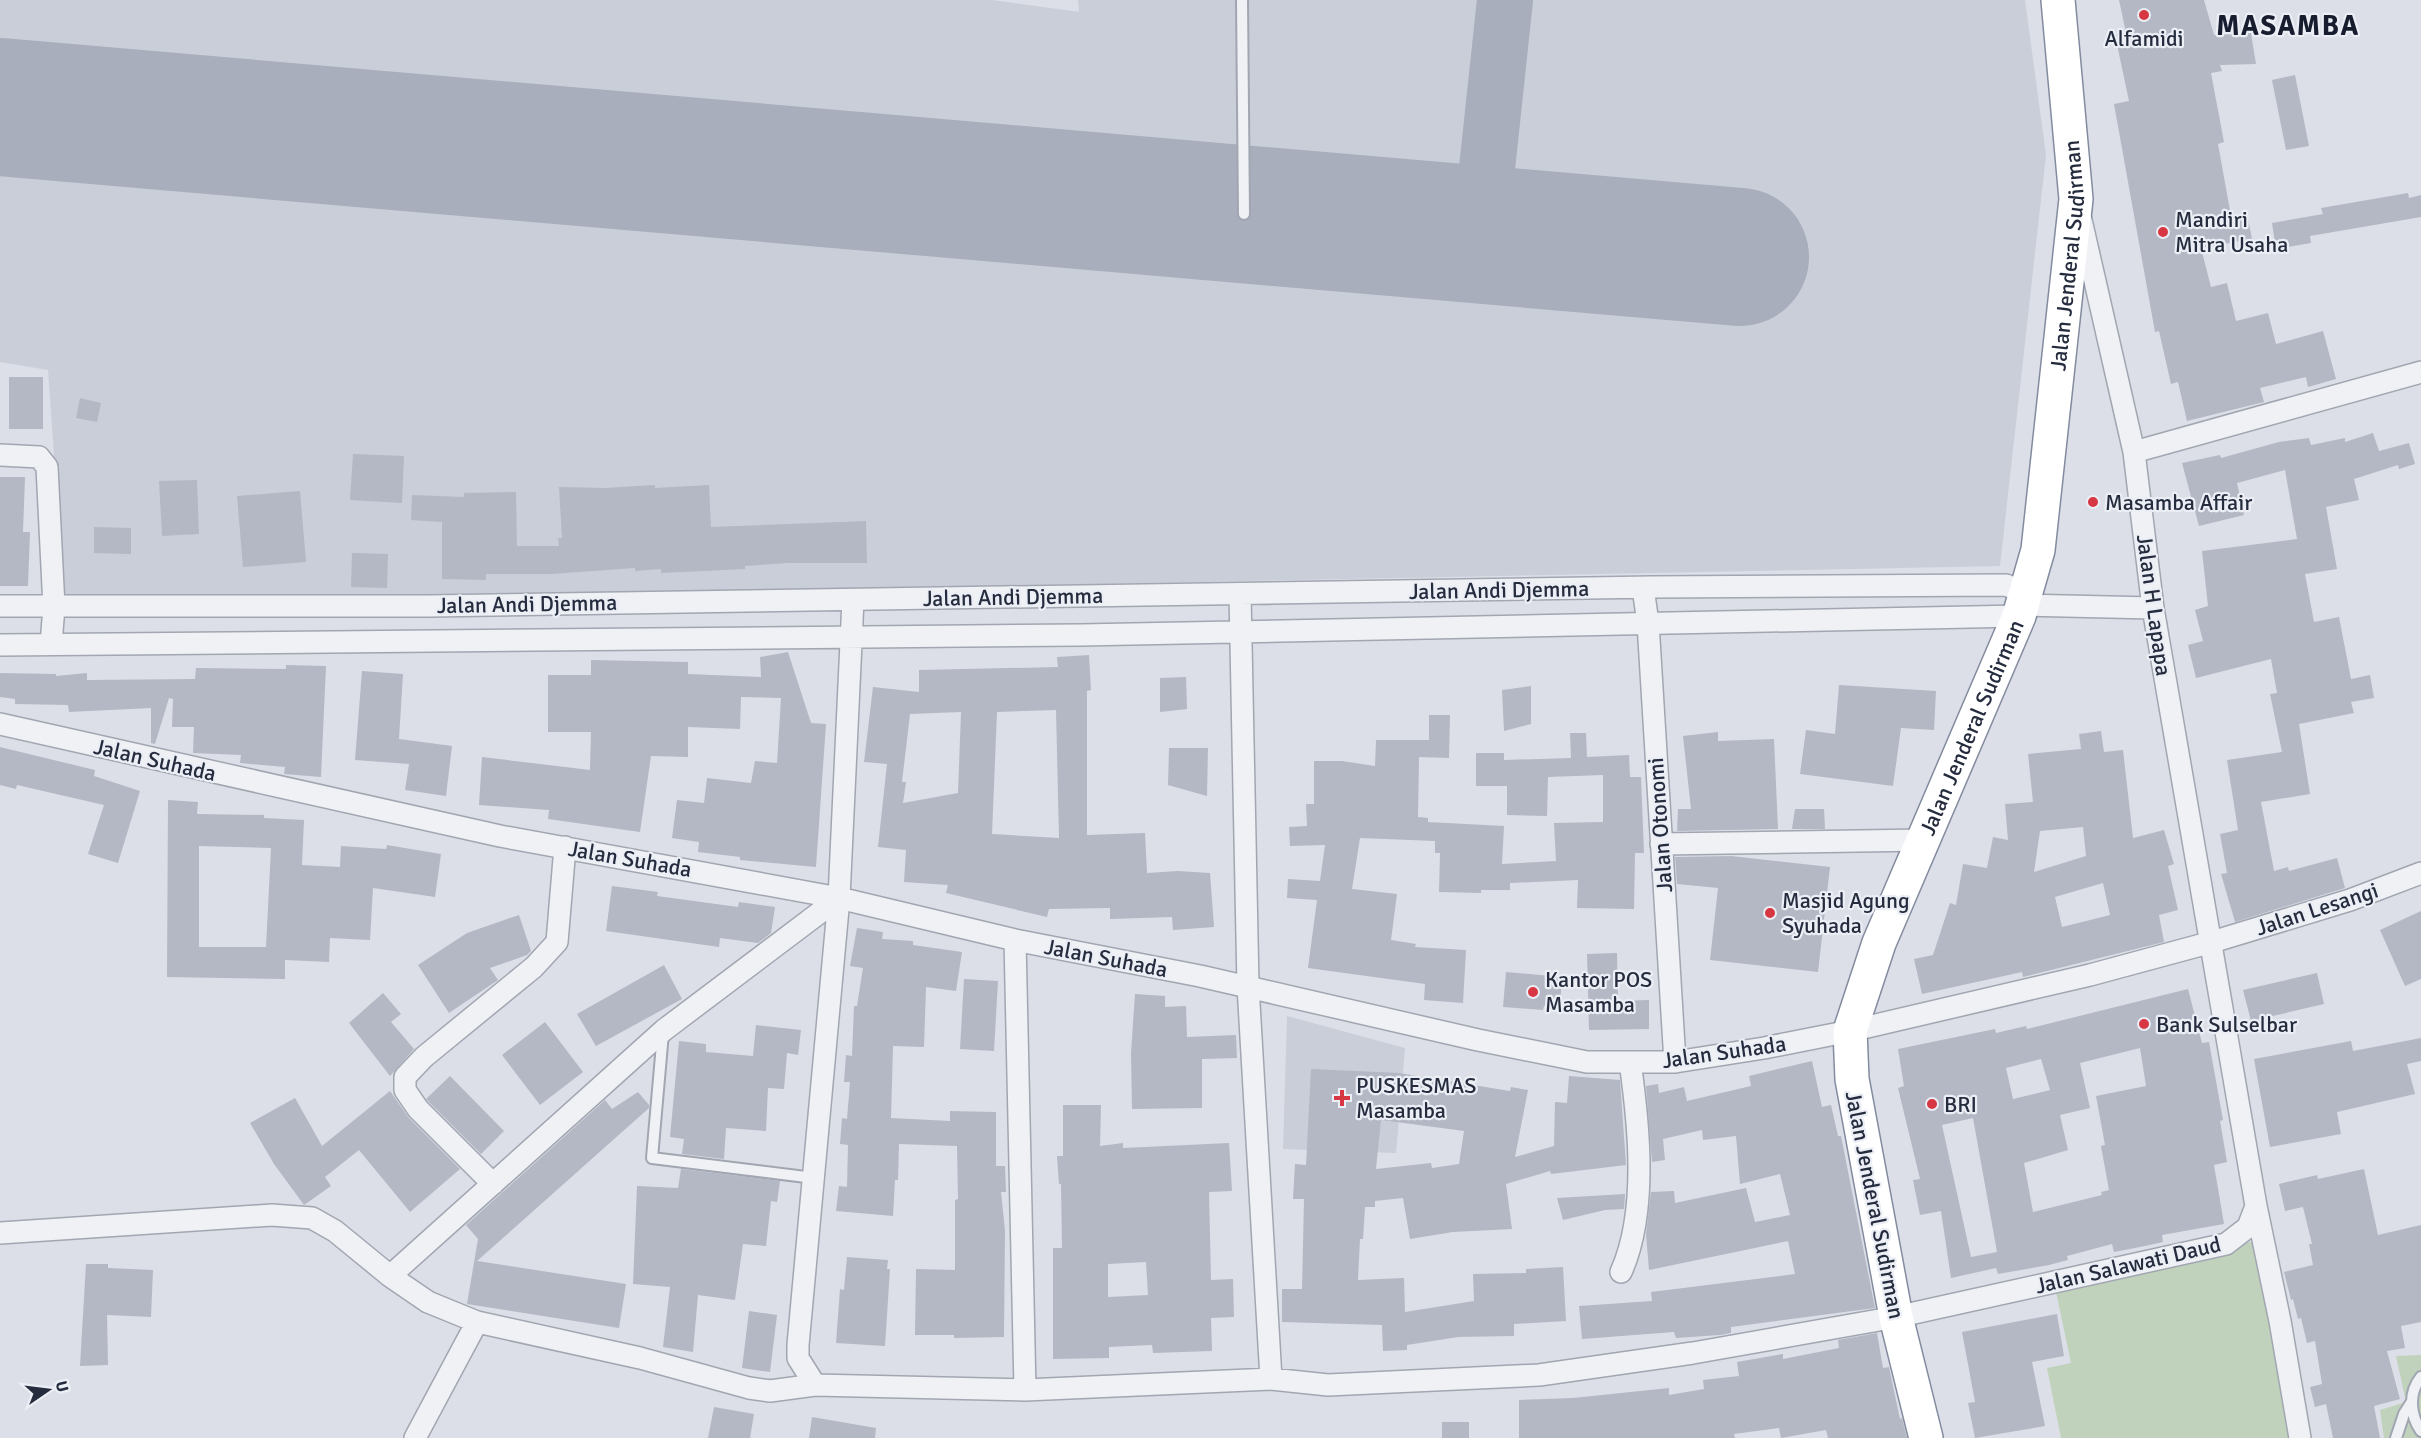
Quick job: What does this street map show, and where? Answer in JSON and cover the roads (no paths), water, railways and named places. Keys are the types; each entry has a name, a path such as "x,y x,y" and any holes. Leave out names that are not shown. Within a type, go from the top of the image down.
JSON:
{"highway":[{"name":"Jalan Jenderal Sudirman","path":"1926,1438 1896,1317 1852,1079 1850,1031 1879,943 2022,605 2038,550 2076,199 2058,0"}],"street":[{"name":"Jalan H Lapapa","path":"2076,199 2134,452 2153,608 2212,942"},
{"path":"2134,452 2421,372"},
{"path":"0,455 39,457 47,467 54,607 51,644"},
{"name":"Jalan Andi Djemma","path":"0,606 344,606 2006,585 2022,605"},
{"name":"Jalan Otonomi","path":"1643,588 1648,622 1675,1062"},
{"path":"1240,594 1248,986 1271,1379"},
{"path":"815,1385 798,1358 798,1345 839,898 853,600"},
{"path":"2022,605 2153,608"},
{"name":"Jalan Andi Djemma","path":"0,645 1241,631 1648,622 2022,605"},
{"path":"344,606 346,640"},
{"name":"Jalan Suhada","path":"0,724 500,836 839,898 1015,940 1248,986 1478,1040 1576,1060 1675,1062 1764,1048 1850,1031 2090,975 2212,942"},
{"path":"1661,844 1924,840"},
{"path":"493,1184 418,1109 405,1090 405,1077 424,1057 534,967 557,942 565,848"},
{"name":"Jalan Lesangi","path":"2212,942 2350,900 2421,873"},
{"path":"390,1276 664,1030 839,898"},
{"path":"1015,940 1025,1390"},
{"path":"2212,942 2256,1206 2280,1321 2300,1438"},
{"path":"1622,1272 1628,1256 1637,1204 1635,1100 1630,1062"},
{"name":"Jalan Salawati Daud","path":"0,1233 272,1215 312,1218 335,1231 390,1276 428,1302 477,1322 640,1358 749,1388 770,1391 815,1385 1025,1390 1271,1379 1328,1385 1539,1375 1692,1353 1896,1317 2226,1244 2248,1227 2256,1206"},
{"path":"415,1438 477,1322"}],"lane":[{"path":"1242,0 1244,214"},
{"path":"664,1030 652,1158 814,1178"},
{"path":"2398,1433 2421,1377"},
{"path":"2398,1433 2419,1428 2411,1403"}],"place":[{"name":"Alfamidi","path":"2144,15"},
{"name":"Mandiri Mitra Usaha","path":"2163,232"},
{"name":"Masamba Affair","path":"2093,502"},
{"name":"Masjid Agung Syuhada","path":"1770,913"},
{"name":"Kantor POS Masamba","path":"1533,992"},
{"name":"Bank Sulselbar","path":"2144,1024"},
{"name":"PUSKESMAS Masamba","path":"1342,1098"},
{"name":"BRI","path":"1932,1104"}],"district":[{"name":"MASAMBA","path":"2288,26"}]}
